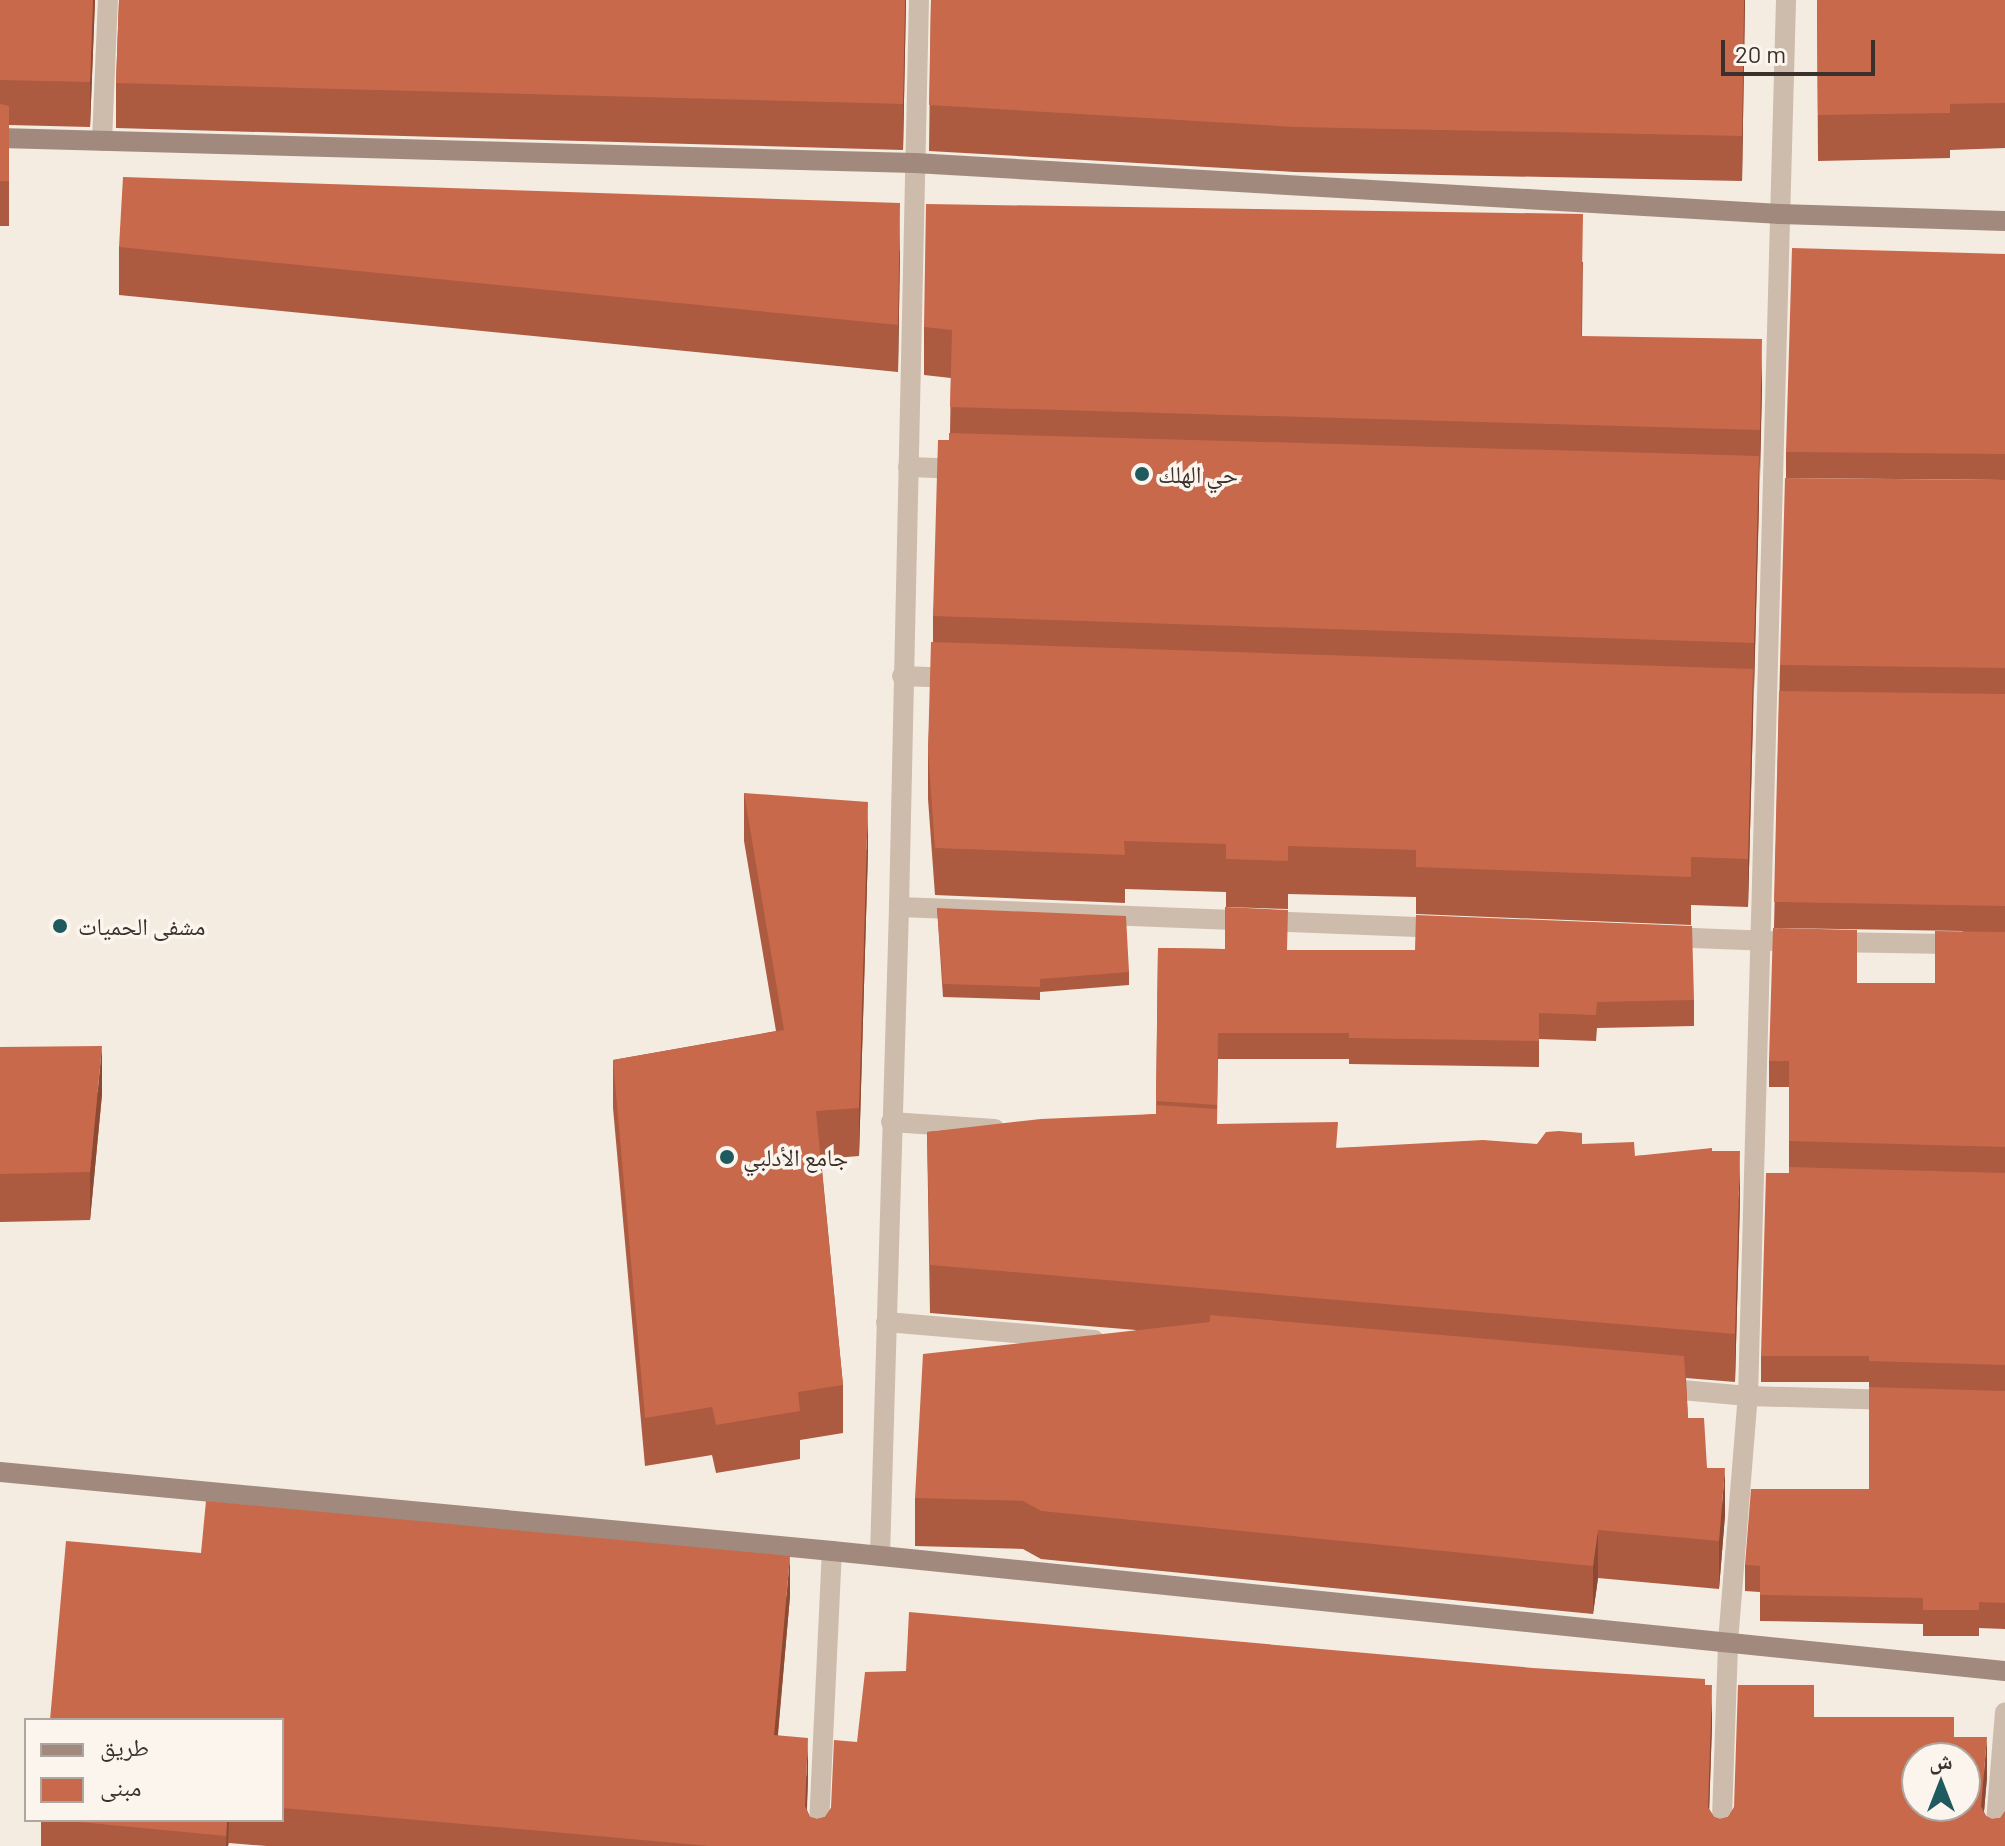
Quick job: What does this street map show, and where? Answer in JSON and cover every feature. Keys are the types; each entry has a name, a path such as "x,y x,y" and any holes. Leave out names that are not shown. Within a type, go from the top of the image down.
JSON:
{"street":[{"path":"102,141 108,0"},
{"path":"880,1556 899,907 919,0"},
{"path":"1721,1846 1728,1642 1748,1396 1770,490 1786,0"},
{"path":"0,138 915,163 1780,214 2005,221"},
{"path":"908,467 988,470"},
{"path":"902,676 982,679"},
{"path":"899,907 1457,929"},
{"path":"1648,937 2005,945"},
{"path":"891,1122 1017,1130"},
{"path":"886,1322 1121,1342"},
{"path":"1638,1386 1748,1396 1914,1401"},
{"path":"0,1472 832,1551 2005,1671"},
{"path":"818,1846 832,1551"},
{"path":"1994,1846 2005,1712"}],"building":[{"path":"0,0 93,0 90,82 0,80"},
{"path":"119,0 905,0 903,104 116,83"},
{"path":"931,0 1744,0 1742,136 1295,127 929,105"},
{"path":"1817,0 2005,0 2005,103 1950,104 1950,113 1818,115"},
{"path":"0,104 9,106 9,181 0,181"},
{"path":"123,177 900,203 898,325 119,247"},
{"path":"926,204 1583,214 1581,336 1762,339 1760,430 950,407 952,330 924,327"},
{"path":"1792,248 2005,254 2005,454 1786,452"},
{"path":"949,433 1759,456 1754,643 933,616 938,440 949,440"},
{"path":"1785,478 2005,480 2005,668 1780,665"},
{"path":"931,642 1753,669 1748,859 1691,857 1691,877 1416,867 1416,850 1288,846 1288,861 1226,859 1226,844 1124,841 1125,855 935,848 928,751"},
{"path":"1779,691 2005,694 2005,906 1774,902"},
{"name":"جامع الأدلبي","path":"744,793 868,802 859,1108 816,1111 843,1385 798,1392 800,1411 716,1425 712,1407 645,1418 613,1060 784,1030"},
{"path":"1225,907 1288,910 1287,950 1415,950 1416,915 1692,926 1694,1000 1597,1002 1596,1015 1539,1013 1539,1041 1349,1038 1349,1033 1218,1033 1217,1105 1156,1101 1158,948 1225,949"},
{"path":"937,908 1126,916 1129,972 1040,979 1040,987 943,984"},
{"path":"1773,928 1857,930 1857,983 1935,983 1935,931 2005,932 2005,1147 1789,1141 1789,1061 1769,1061"},
{"path":"102,1046 90,1172 0,1174 0,1047"},
{"path":"1156,1105 1217,1109 1217,1124 1338,1122 1336,1148 1483,1140 1537,1144 1546,1132 1559,1131 1582,1133 1582,1144 1634,1142 1635,1156 1712,1148 1712,1151 1740,1151 1735,1334 930,1265 927,1132 1041,1119 1156,1114"},
{"path":"1789,1167 2005,1173 2005,1365 1869,1361 1869,1356 1761,1356 1766,1173 1789,1173"},
{"path":"1210,1315 1684,1356 1688,1418 1704,1418 1707,1468 1725,1468 1719,1541 1598,1530 1593,1566 1041,1511 1023,1501 915,1498 923,1354 1210,1322"},
{"path":"1869,1387 2005,1391 2005,1603 1979,1602 1979,1610 1923,1610 1923,1598 1760,1595 1760,1566 1745,1565 1751,1489 1869,1489"},
{"path":"206,1501 790,1556 774,1735 808,1738 805,1806 810,1817 817,1819 825,1817 831,1808 834,1740 857,1742 865,1672 906,1671 909,1612 1533,1668 1705,1679 1705,1685 1712,1685 1708,1807 1714,1817 1720,1819 1728,1817 1734,1807 1738,1685 1814,1685 1814,1717 1954,1717 1954,1737 1987,1737 1981,1806 1986,1816 1992,1819 2000,1818 2005,1811 2005,1846 709,1846 284,1808 284,1718 50,1718 66,1541 201,1553"},
{"path":"79,1822 227,1822 226,1836"}],"place":[{"name":"حي الهلك","path":"1142,474"},
{"name":"مشفى الحميات","path":"60,926"},
{"name":"جامع الأدلبي","path":"727,1157"}]}
